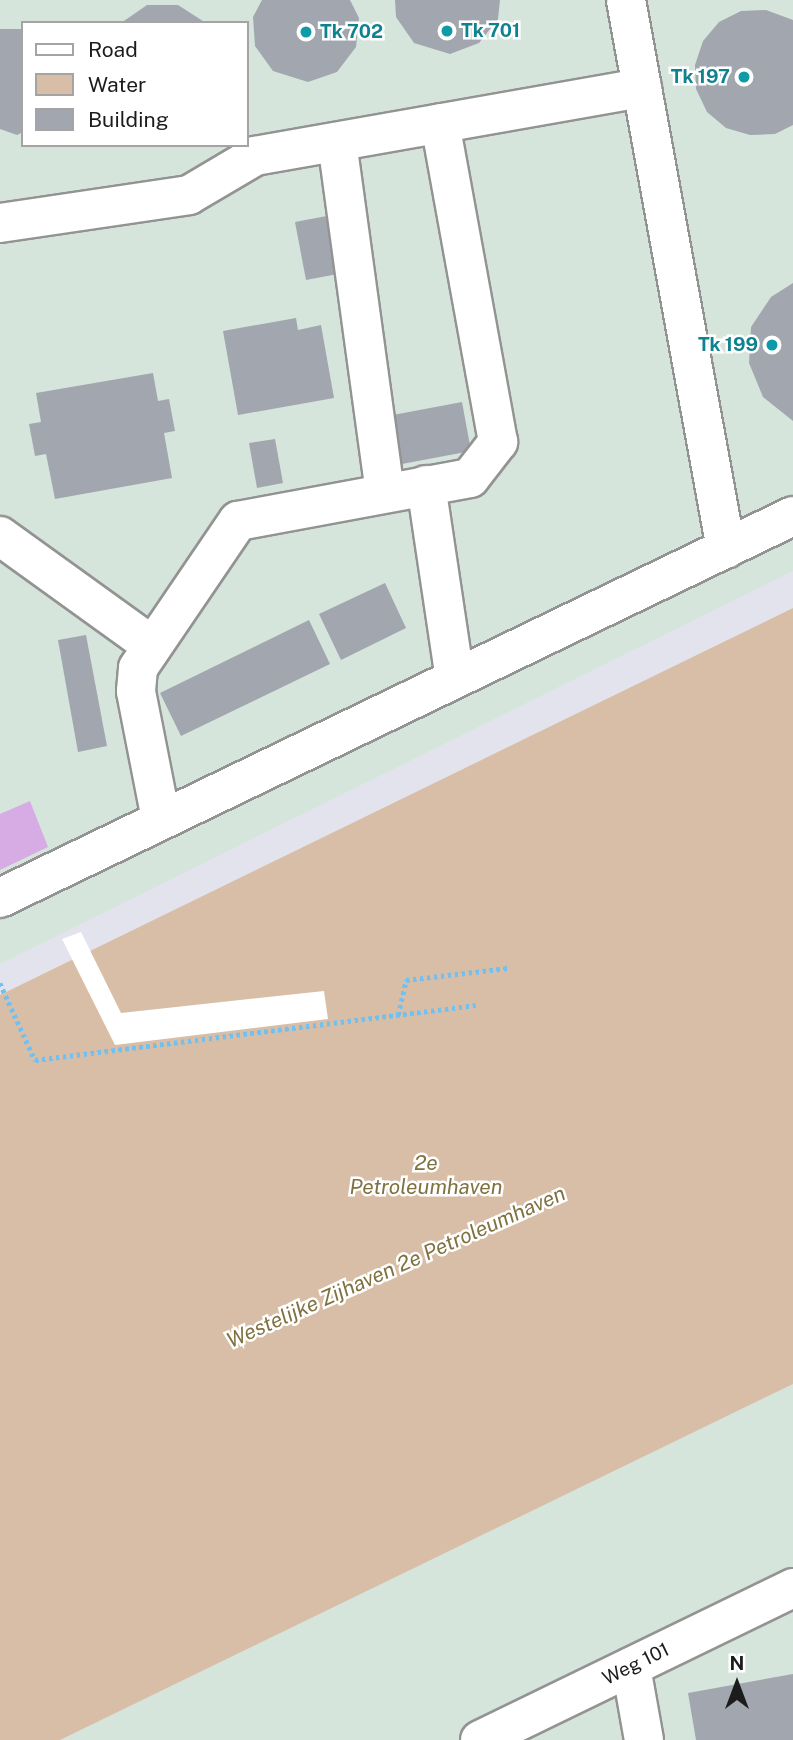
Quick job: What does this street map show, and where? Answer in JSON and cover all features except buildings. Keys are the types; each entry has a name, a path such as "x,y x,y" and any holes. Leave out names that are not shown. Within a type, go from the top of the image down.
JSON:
{"lane":[{"path":"626,0 726,549"},
{"path":"0,223 189,195 255,156 642,88"},
{"path":"161,819 135,679 152,645 238,521 470,478 498,442 440,123"},
{"path":"337,142 385,493"},
{"path":"426,485 455,678"},
{"path":"0,898 793,516"},
{"path":"0,536 152,645"},
{"name":"Weg 101","path":"480,1740 793,1588"},
{"path":"631,1667 644,1740"}],"path":[{"path":"398,1015 406,980 508,968"},
{"path":"0,983 35,1060 475,1005"}],"shaded area":[{"path":"0,0 793,0 793,571 0,964"},
{"path":"30,801 48,847 0,870 0,814"},
{"path":"793,1384 793,1740 60,1740 253,1646"}],"water":[{"name":"2e Petroleumhaven","path":"793,608 793,1384 60,1740 0,1740 0,995"}],"pier":[{"path":"81,932 121,1013 324,991 328,1019 115,1045 62,939"}],"place":[{"name":"Tk 701","path":"447,31"},
{"name":"Tk 702","path":"306,32"},
{"name":"Tk 197","path":"744,77"},
{"name":"Tk 199","path":"772,345"}],"water label":[{"name":"Westelijke Zijhaven 2e Petroleumhaven","path":"396,1267"}]}
